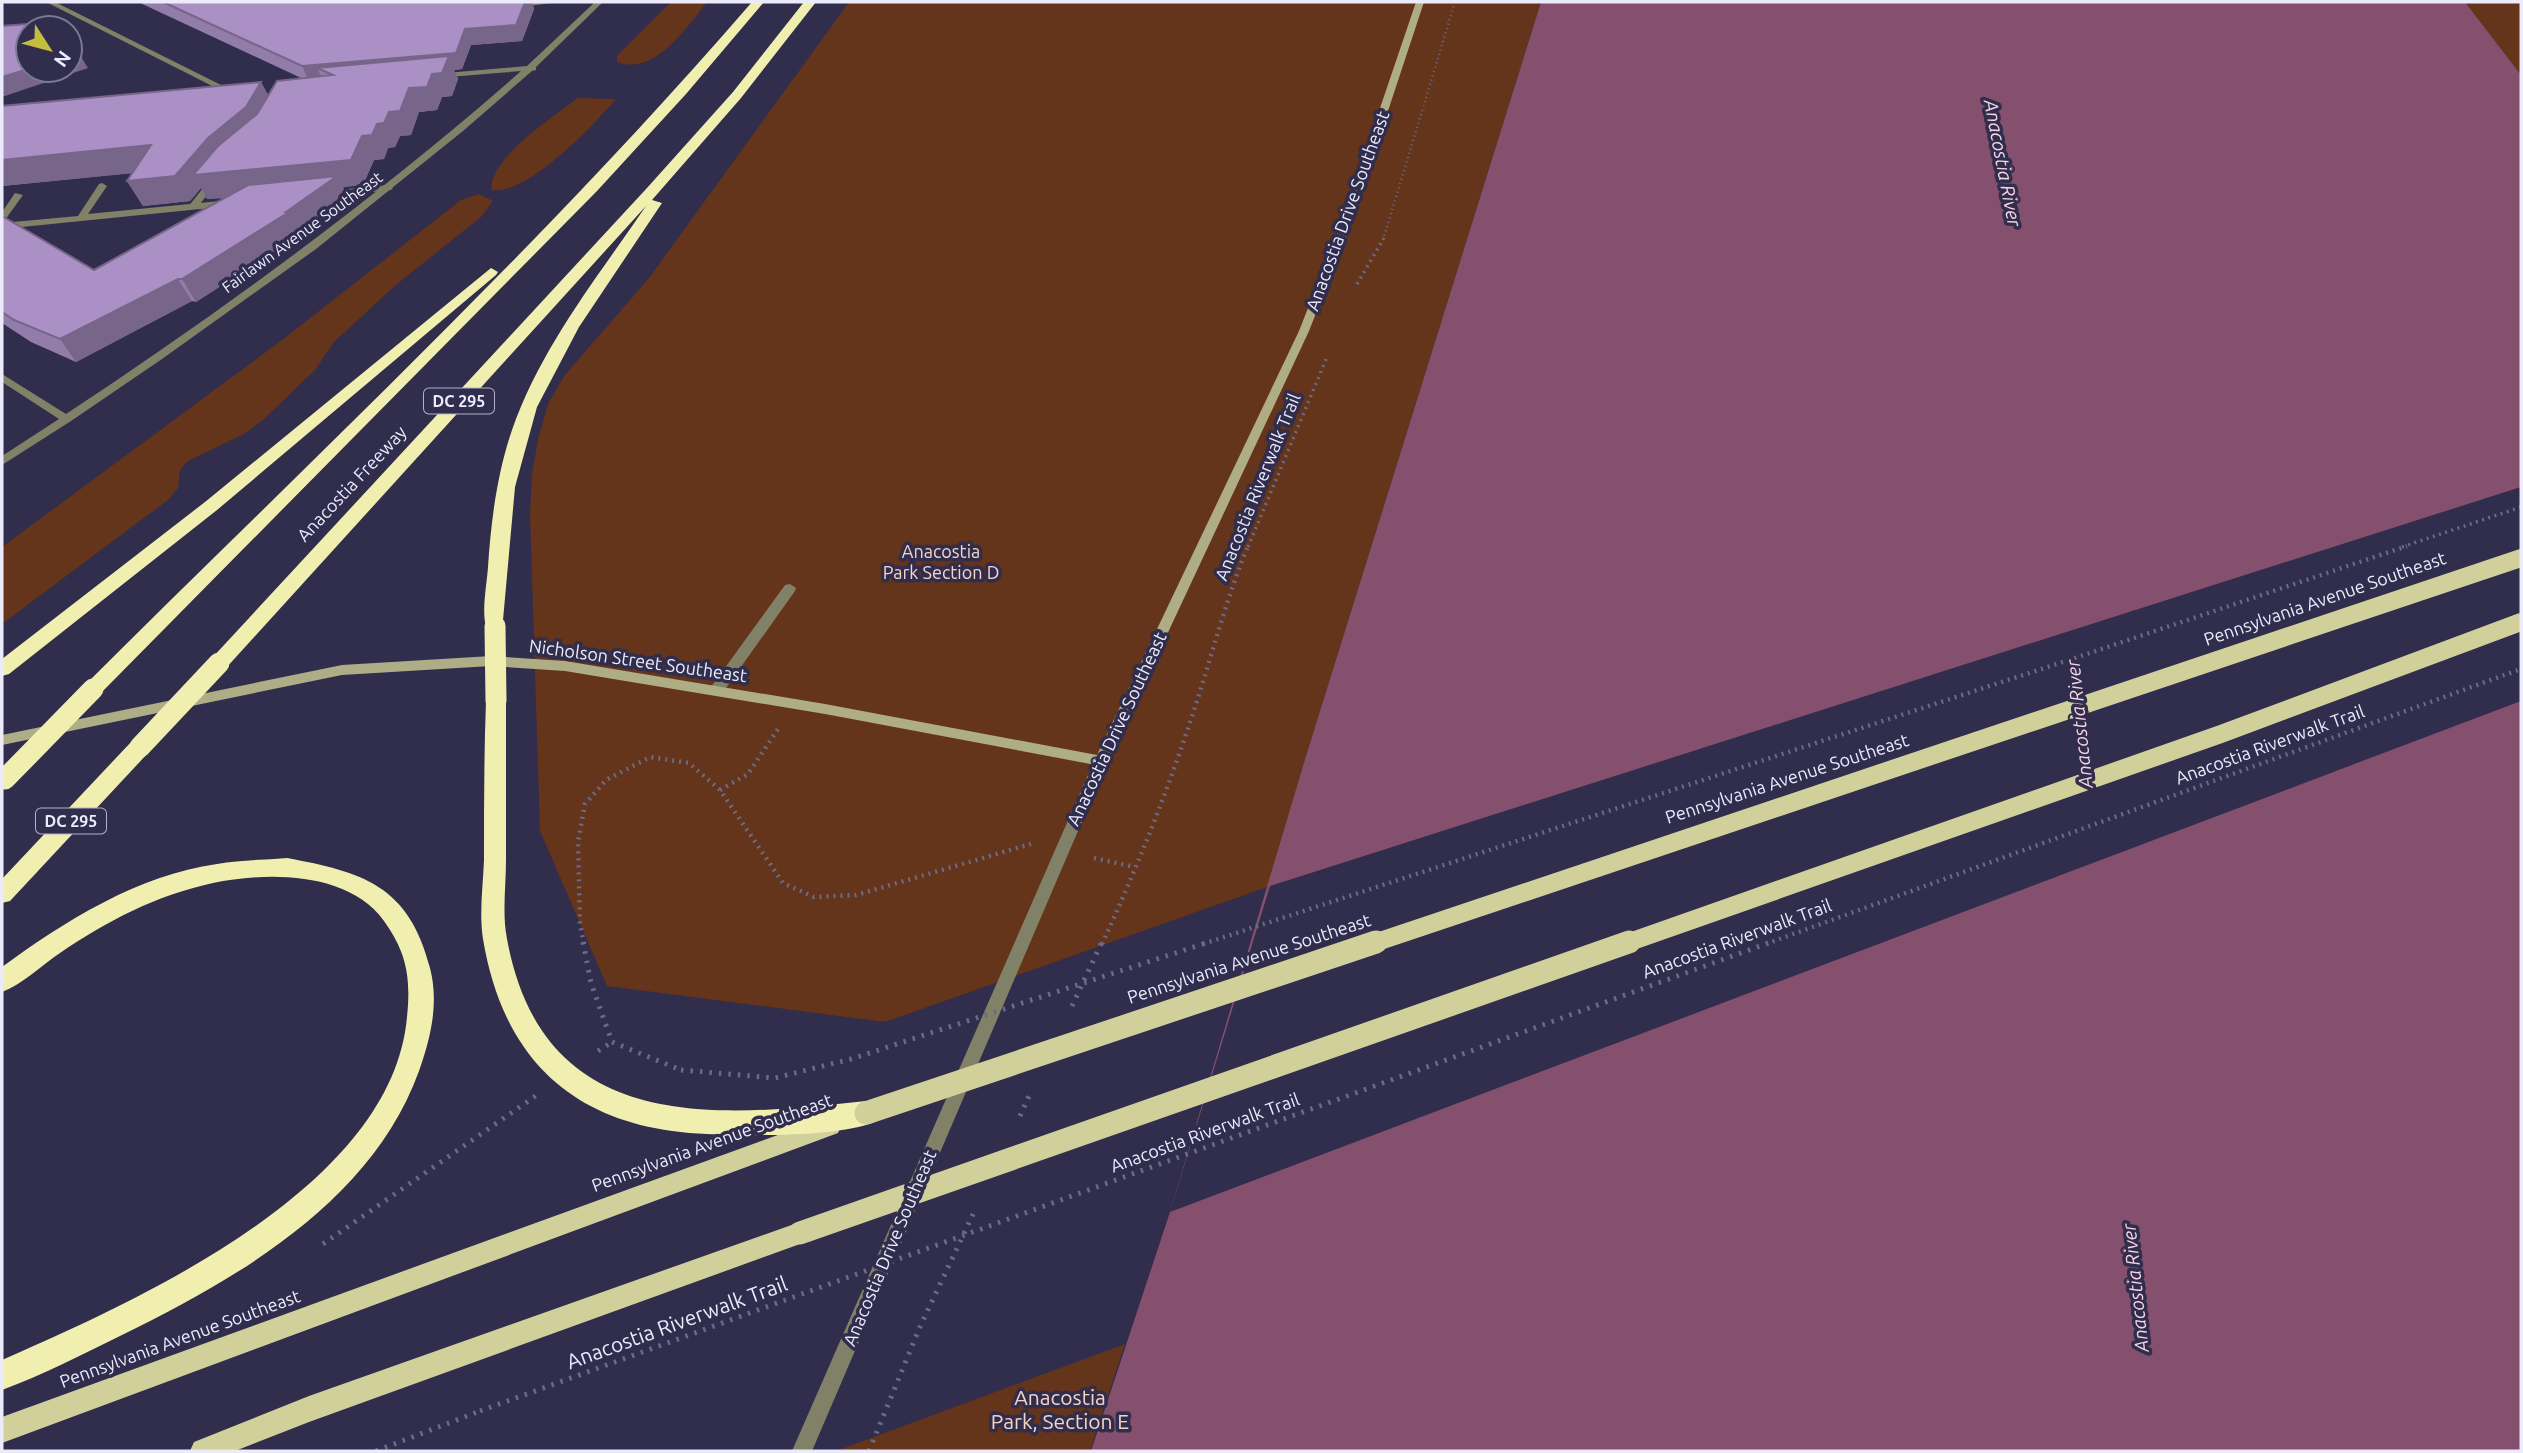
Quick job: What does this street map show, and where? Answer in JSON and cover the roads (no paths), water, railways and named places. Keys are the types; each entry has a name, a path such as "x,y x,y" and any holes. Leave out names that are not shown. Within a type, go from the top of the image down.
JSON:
{"highway":[{"name":"Anacostia Freeway","path":"3,780 592,188 682,91 758,2"},
{"name":"Anacostia Freeway","path":"2,894 219,663 698,139 810,2"},
{"path":"698,139 579,317 530,404 517,446 500,532 495,626 495,935 508,996 526,1037 541,1056 579,1088 630,1111 710,1123 780,1124 866,1112"},
{"path":"2,669 211,506 592,188"},
{"path":"2,981 64,938 141,896 217,872 286,867 339,877 377,897 392,910 415,943 424,988 419,1040 396,1098 360,1151 310,1202 265,1236 208,1273 104,1330 2,1375"}],"main road":[{"name":"Pennsylvania Avenue Southeast","path":"2,1430 866,1112 2521,558"},
{"path":"203,1451 309,1409 800,1233 2221,734 2521,622"}],"street":[{"path":"50,2 239,93 221,95"},
{"path":"501,7 556,2"},
{"name":"Fairlawn Avenue Southeast","path":"2,461 67,419 263,281 388,188 533,68 599,2"},
{"name":"Anacostia Drive Southeast","path":"802,1451 1101,761 1304,331 1344,229 1420,2"},
{"path":"428,77 533,68"},
{"path":"193,207 222,171"},
{"path":"81,218 102,186"},
{"path":"313,195 388,188"},
{"path":"2,218 18,195"},
{"path":"2,226 247,202"},
{"path":"2,377 67,419"},
{"path":"716,691 789,588"},
{"name":"Nicholson Street Southeast","path":"2,740 341,670 491,661 531,663 716,691 1101,761"}],"water":[{"name":"Anacostia River","path":"1541,2 2465,2 2521,75 2521,1451 1091,1451 1170,1212 1306,756"}],"park label":[{"name":"Anacostia Park Section D","path":"941,562"},
{"name":"Anacostia Park, Section E","path":"1060,1410"}]}
